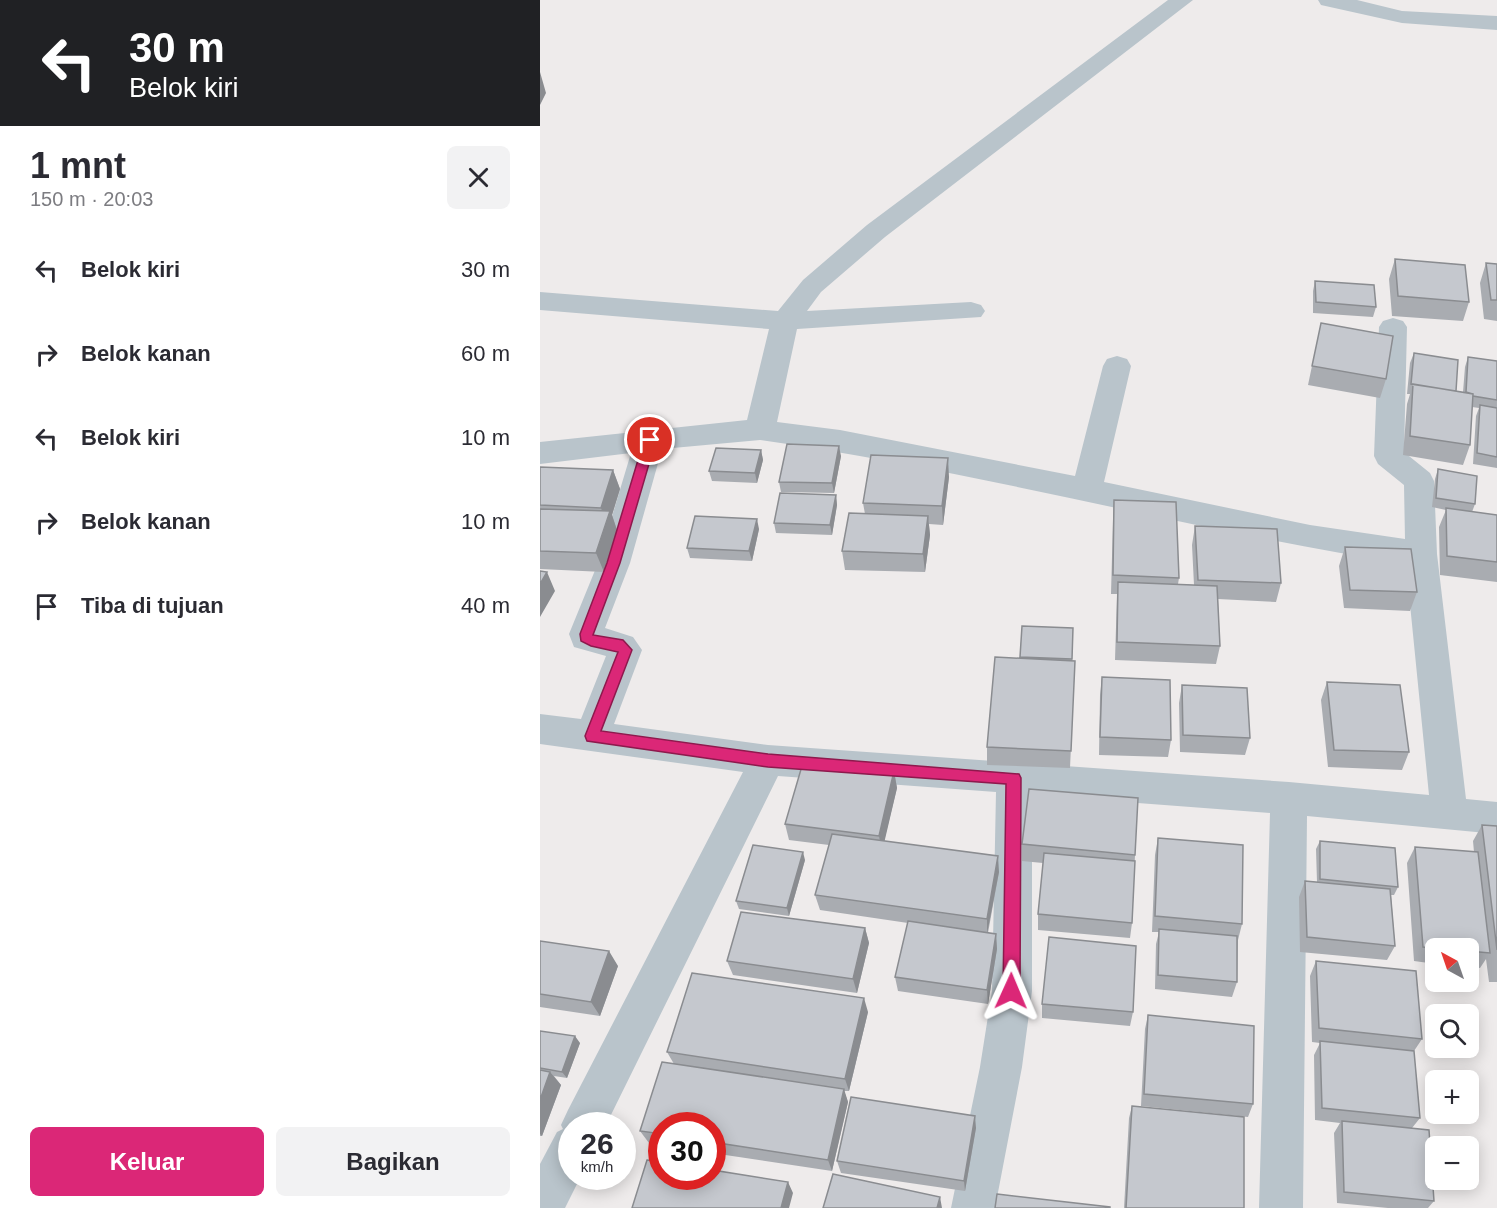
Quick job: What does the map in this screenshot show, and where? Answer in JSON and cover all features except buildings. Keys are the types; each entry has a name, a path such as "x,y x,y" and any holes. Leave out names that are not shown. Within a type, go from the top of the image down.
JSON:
{"street":[{"path":"760,430 785,321 812,286 876,231 1182,0"},
{"path":"1329,0 1402,17 1497,23"},
{"path":"540,301 785,321 971,311"},
{"path":"1393,327 1389,456 1419,481 1421,554 1449,815"},
{"path":"1087,490 1117,366"},
{"path":"540,453 760,430 840,441 1310,537 1421,554"},
{"path":"592,736 625,650 618,644 591,640 586,637 586,634 614,563 650,440"},
{"path":"540,729 768,760 1288,798 1497,818"},
{"path":"590,1112 768,760"},
{"path":"973,1208 1001,1067 1011,991 1014,778"},
{"path":"1281,1208 1288,798"},
{"path":"541,1208 558,1175"}],"route":[{"path":"650,440 614,563 586,634 586,637 591,640 625,647 617,676 592,736 768,760 1014,778 1011,991"}]}
